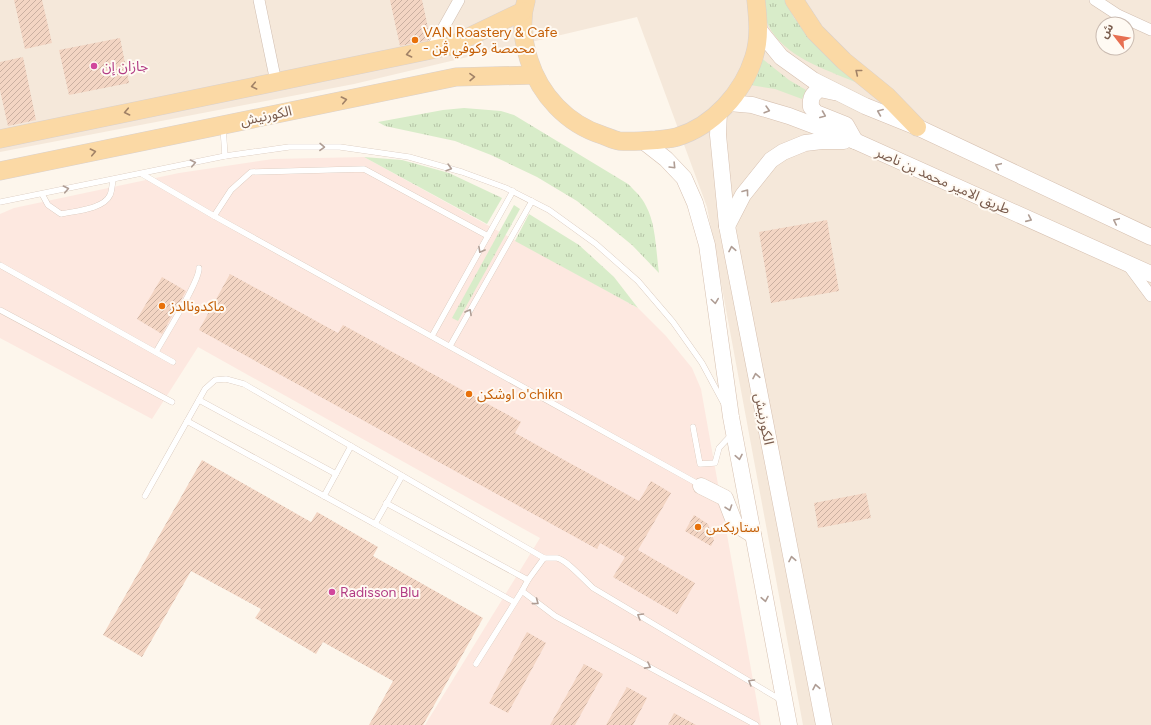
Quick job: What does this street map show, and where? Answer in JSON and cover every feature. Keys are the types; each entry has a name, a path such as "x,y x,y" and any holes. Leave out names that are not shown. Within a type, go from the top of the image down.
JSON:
{"main road":[{"path":"0,139 450,46 524,5 524,44 534,75 548,99 568,118 592,132 618,141 643,141 677,137 705,123 724,107 744,81 755,57 759,30 756,0"},
{"path":"794,0 815,32 844,61 887,96 917,127"},
{"path":"759,30 780,57 813,80 865,106 917,127 1151,238"},
{"name":"الكورنيش","path":"0,171 456,77 534,75"},
{"path":"836,92 820,89 813,93 810,100 811,107 816,113 846,125 855,141"},
{"name":"طريق الامير محمد بن ناصر","path":"724,107 752,105 789,116 855,141 1151,274"},
{"name":"الكورنيش","path":"724,107 718,135 727,226 824,725"},
{"path":"727,226 743,196 771,160 783,152 822,140 855,141"},
{"path":"643,141 666,159 684,178 696,204 707,245 733,425 789,725"},
{"path":"701,486 726,498 735,524 753,535"}],"street":[{"path":"260,0 276,82"},
{"path":"431,50 459,0"},
{"path":"1095,0 1118,15 1151,30"},
{"path":"1126,263 1151,296"}],"lane":[{"path":"223,125 225,156"},
{"path":"0,202 225,156 289,147 340,147 408,157 462,172 513,191 549,210 596,244 638,281 673,322 702,363 733,425 719,448 715,463 700,464 693,427"},
{"path":"214,216 231,190 250,172 364,169 488,236"},
{"path":"142,174 214,216 701,486"},
{"path":"42,194 48,205 61,214 100,206 106,202 110,195 113,180"},
{"path":"432,336 513,191"},
{"path":"450,346 532,201"},
{"path":"0,265 173,362"},
{"path":"156,352 193,286 199,273 199,268"},
{"path":"0,310 172,402"},
{"path":"145,496 205,389 215,380 226,379 244,384 544,558 558,558 571,566 580,577 593,588 785,702"},
{"path":"199,400 336,474"},
{"path":"187,421 514,602"},
{"path":"324,496 351,446"},
{"path":"375,524 402,476"},
{"path":"386,503 528,580"},
{"path":"476,664 528,580 544,558"},
{"path":"522,591 555,616 756,725"}],"shaded area":[{"path":"0,0 1151,0 1151,725 803,725 707,207 637,17 354,84 0,152"},
{"path":"364,157 638,308 666,336 692,368 701,389 761,725 425,725 540,538 198,347 152,419 0,338 0,214 14,208 179,173 273,159"}],"green space":[{"path":"765,0 785,0 794,18 855,82 806,61 784,46 768,25"},
{"path":"760,57 789,80 806,90 802,99 775,89 750,85"},
{"path":"464,108 501,111 514,115 628,184 638,194 644,203 652,221 659,273 632,245 605,223 577,201 537,177 491,155 455,141 385,126 378,122 443,110"},
{"path":"364,157 402,160 449,173 502,198 487,224"},
{"path":"514,205 520,209 458,321 452,318"},
{"path":"529,214 579,245 614,277 638,308 515,241"}],"building":[{"path":"14,0 42,0 52,43 25,49"},
{"path":"390,0 422,0 430,37 429,40 400,46"},
{"name":"جازان إن","path":"120,38 129,83 69,95 59,50"},
{"path":"23,57 36,120 8,126 0,90 0,62"},
{"path":"827,220 839,291 771,303 759,232"},
{"path":"230,274 338,333 343,325 521,422 515,433 639,501 651,481 671,493 638,550 695,583 677,614 613,577 625,557 600,543 597,549 199,330"},
{"name":"ماكدونالدز","path":"162,277 186,291 162,334 137,319"},
{"name":"Radisson Blu","path":"202,460 311,522 317,512 378,547 373,556 483,618 423,725 369,725 393,681 323,642 316,654 255,618 261,609 191,571 142,657 103,635"},
{"path":"866,493 871,518 818,528 814,503"},
{"name":"ستاربكس","path":"694,515 708,524 714,540 711,546 685,531"},
{"path":"527,632 546,643 508,713 489,703"},
{"path":"584,664 603,674 575,725 550,725"},
{"path":"627,687 647,698 633,725 606,725"},
{"path":"674,713 696,725 668,725"}],"place":[{"name":"VAN Roastery & Cafe - محمصة وكوفي ڤِن","path":"415,40"},
{"name":"جازان إن","path":"94,66"},
{"name":"ماكدونالدز","path":"162,306"},
{"name":"اوشكن o'chikn","path":"469,394"},
{"name":"ستاربكس","path":"698,527"},
{"name":"Radisson Blu","path":"332,592"}]}
